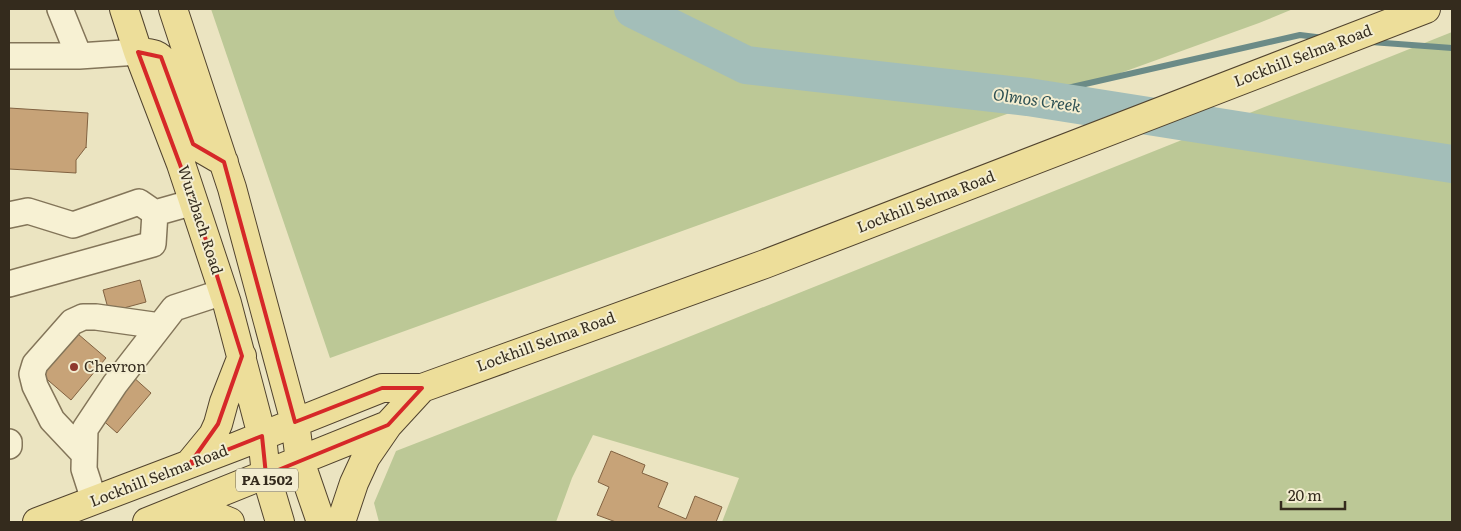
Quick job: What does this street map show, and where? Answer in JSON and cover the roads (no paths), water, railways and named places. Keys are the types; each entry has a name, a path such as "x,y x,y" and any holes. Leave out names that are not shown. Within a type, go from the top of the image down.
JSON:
{"main road":[{"name":"Wurzbach Road","path":"124,9 138,52 194,202 224,292 262,436"},
{"path":"138,52 145,44 150,30 143,9"},
{"path":"173,9 224,162 295,422"},
{"name":"Lockhill Selma Road","path":"37,522 189,465 382,388 422,388 765,264 1426,9"},
{"path":"138,52 153,53 161,57 167,65 193,144 224,162"},
{"path":"189,465 218,424 224,402 242,356"},
{"name":"Lockhill Selma Road","path":"147,522 388,425 422,388"},
{"name":"PA 1502","path":"295,422 300,461 321,522"},
{"path":"340,522 366,457 388,425"},
{"name":"PA 1502","path":"262,436 266,475 280,522"},
{"path":"179,510 213,515 230,522"}],"street":[{"path":"60,9 79,56"},
{"path":"9,56 79,56 138,52"},
{"path":"9,215 28,211 73,225 139,202 155,213"},
{"path":"155,213 194,202"},
{"path":"9,284 153,244 155,213"},
{"path":"94,500 84,469 85,428 115,384 174,308 224,292"},
{"path":"84,454 52,420 35,386 32,374 35,364 72,322 83,317 96,317 160,326"}],"waterway":[{"name":"Olmos Creek","path":"633,9 746,65 1028,97 1452,164"},
{"path":"1028,97 1300,35 1324,38"},
{"path":"1371,42 1452,48"}],"place":[{"name":"Chevron","path":"74,367"}]}
